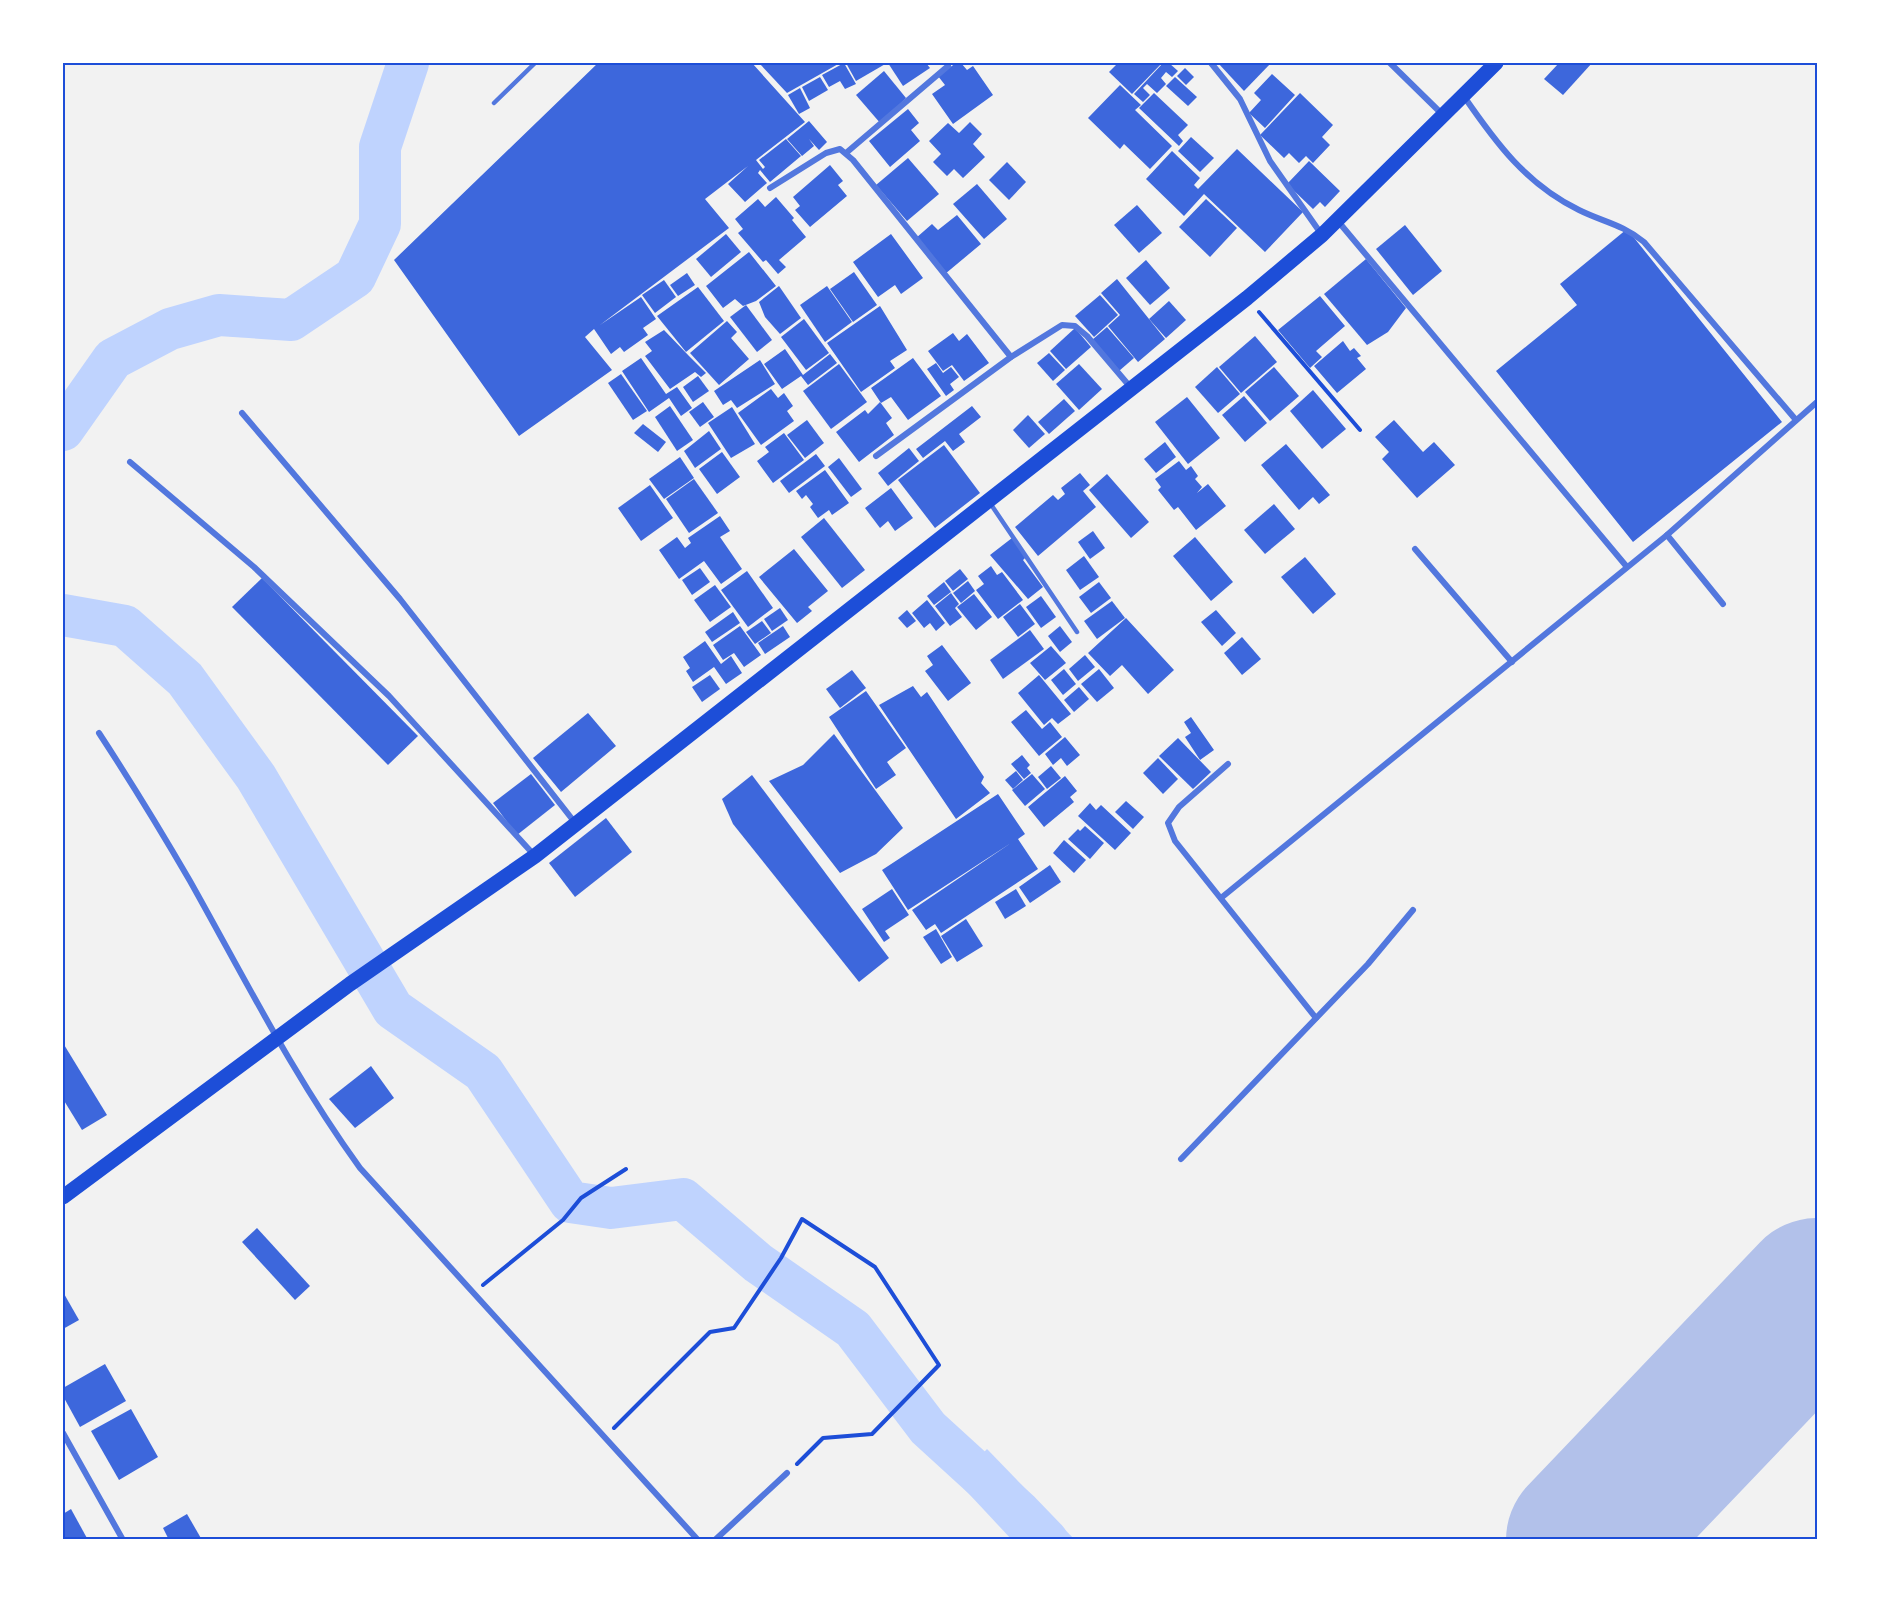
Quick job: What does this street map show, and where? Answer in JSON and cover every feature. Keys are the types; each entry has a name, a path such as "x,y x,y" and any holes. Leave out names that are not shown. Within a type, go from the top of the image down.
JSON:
{"main road":[{"path":"63,1197 350,984 535,856 1247,298 1322,235 1496,63"}],"street":[{"path":"1211,63 1240,99 1269,161 1322,235"},
{"path":"1390,63 1443,115"},
{"path":"846,153 948,66"},
{"path":"1463,95 1497,144 1517,168 1547,193 1581,212 1616,223 1644,242 1796,420"},
{"path":"770,188 835,149 846,153 1011,357"},
{"path":"1337,220 1627,567"},
{"path":"876,456 1011,357 1062,325 1075,326 1087,336 1132,389"},
{"path":"1221,898 1667,535 1817,402"},
{"path":"242,413 400,599 576,824"},
{"path":"130,462 254,567 389,696 535,856"},
{"path":"1667,535 1723,604"},
{"path":"1415,549 1512,662"},
{"path":"99,733 190,882 276,1041 320,1114 360,1168 698,1540"},
{"path":"1228,764 1179,807 1168,823 1175,841 1316,1018"},
{"path":"1180,1159 1368,964 1413,910"},
{"path":"63,1433 123,1540"},
{"path":"715,1540 788,1473"}],"lane":[{"path":"494,103 535,63"},
{"path":"989,501 1077,632"}],"path":[{"path":"1247,298 1360,430"},
{"path":"474,1293 563,1220 581,1198 626,1169"},
{"path":"605,1437 710,1332 734,1328 781,1258 802,1219 875,1267 939,1365 872,1434 823,1438 788,1473"}],"water":[{"path":"987,1449 1075,1540 1012,1540 957,1481"}],"building":[{"path":"598,63 752,63 805,122 756,160 763,169 765,167 759,160 786,139 801,156 770,182 760,170 758,173 767,183 745,202 728,184 748,166 705,199 729,228 600,325 641,297 656,319 643,328 648,335 624,352 620,347 611,354 594,329 585,337 612,370 519,436 394,260"},
{"path":"759,63 840,63 787,93"},
{"path":"844,63 856,84 845,89 840,81 829,87 822,75"},
{"path":"846,63 887,63 856,81"},
{"path":"888,63 926,63 930,68 903,86"},
{"path":"956,63 961,63 967,70 973,66 993,95 953,124 932,94 945,85 938,76"},
{"path":"1118,63 1162,63 1132,94 1109,72"},
{"path":"1163,63 1169,63 1178,71 1172,77 1166,72 1161,78 1166,84 1157,93 1147,84 1143,88 1150,95 1143,102 1134,94"},
{"path":"1218,63 1271,63 1244,91"},
{"path":"1559,63 1592,63 1563,95 1544,79"},
{"path":"1185,68 1194,77 1186,85 1177,76"},
{"path":"884,71 906,98 881,124 856,95"},
{"path":"1272,74 1295,95 1265,128 1249,113 1261,100 1254,93"},
{"path":"820,77 828,90 809,101 802,87"},
{"path":"1175,77 1197,97 1188,106 1166,86"},
{"path":"1120,85 1141,105 1135,110 1172,146 1150,169 1124,144 1120,149 1088,118"},
{"path":"800,88 810,108 799,114 788,95"},
{"path":"1154,93 1188,125 1178,135 1183,141 1179,146 1139,108"},
{"path":"1300,93 1333,125 1322,137 1330,145 1313,163 1306,156 1299,163 1289,153 1284,158 1260,135"},
{"path":"908,109 919,123 911,130 920,141 890,167 869,141"},
{"path":"809,121 827,142 819,150 809,139 814,146 802,156 787,139"},
{"path":"970,122 982,134 973,144 985,157 963,178 954,169 947,176 933,162 941,154 929,141 948,123 959,133"},
{"path":"1191,137 1214,158 1200,172 1178,151"},
{"path":"1237,149 1303,212 1265,252 1204,194 1184,216 1146,179 1172,151 1200,178 1194,185 1198,189"},
{"path":"908,158 939,194 907,221 876,185"},
{"path":"1309,161 1340,191 1325,207 1320,202 1313,209 1287,184"},
{"path":"1007,162 1026,182 1009,200 989,180"},
{"path":"830,165 843,181 838,185 847,196 810,227 795,210 800,206 793,197"},
{"path":"977,184 1007,219 984,239 953,204"},
{"path":"776,197 806,237 779,260 786,267 778,274 766,260 763,262 738,233 743,229 735,219 758,199 765,207"},
{"path":"1206,199 1237,228 1210,257 1179,227"},
{"path":"1137,205 1162,233 1139,253 1114,225"},
{"path":"957,215 981,244 945,274 916,238 932,224 938,230"},
{"path":"1405,225 1442,271 1413,295 1376,249"},
{"path":"1627,229 1782,422 1633,542 1496,371 1577,305 1560,284"},
{"path":"726,234 741,252 711,277 696,259"},
{"path":"891,234 923,278 901,294 895,285 878,297 853,262"},
{"path":"749,252 776,286 756,301 743,306 735,299 723,308 706,286"},
{"path":"1366,259 1406,308 1388,332 1367,345 1324,294"},
{"path":"1146,260 1170,288 1150,305 1126,278"},
{"path":"854,272 877,305 853,322 830,289"},
{"path":"687,273 695,285 678,296 670,285"},
{"path":"1117,279 1165,339 1138,362 1108,326 1120,315 1101,293"},
{"path":"664,280 676,297 655,313 642,295"},
{"path":"779,286 801,318 780,334 765,317 759,302"},
{"path":"827,286 852,322 825,342 800,305"},
{"path":"698,287 724,321 686,352 657,316"},
{"path":"1100,295 1118,315 1094,337 1075,316"},
{"path":"1320,296 1345,326 1316,351 1322,357 1310,368 1278,330"},
{"path":"1169,301 1186,320 1166,338 1149,319"},
{"path":"746,305 772,340 757,352 730,317"},
{"path":"880,306 907,350 890,361 895,368 861,392 827,343"},
{"path":"804,319 829,353 806,370 781,337"},
{"path":"727,321 737,332 731,338 749,359 719,385 690,353"},
{"path":"1107,327 1134,358 1119,371 1092,340"},
{"path":"1075,328 1091,347 1066,369 1050,351"},
{"path":"664,330 706,373 701,377 695,372 670,389 645,356 652,351 645,342"},
{"path":"953,333 959,341 967,334 989,363 964,381 952,365 943,371 928,351"},
{"path":"1255,336 1277,362 1241,393 1219,367"},
{"path":"1343,341 1350,351 1354,348 1361,356 1357,358 1366,369 1337,393 1314,366"},
{"path":"785,349 803,375 830,354 837,363 808,385 801,376 782,389 764,364"},
{"path":"1049,353 1065,370 1053,381 1037,363"},
{"path":"641,358 666,394 677,387 692,408 681,416 669,398 649,412 622,371"},
{"path":"913,358 941,396 908,420 891,397 881,403 871,388"},
{"path":"760,360 775,384 737,408 731,400 723,405 714,391"},
{"path":"936,363 943,373 951,367 959,377 950,384 954,390 946,396 927,369"},
{"path":"839,364 867,402 831,429 803,391"},
{"path":"1079,364 1102,389 1079,410 1056,384"},
{"path":"1217,367 1240,394 1218,413 1195,387"},
{"path":"1274,367 1299,396 1270,421 1245,392"},
{"path":"621,374 647,411 633,420 608,383"},
{"path":"698,376 709,391 693,402 683,387"},
{"path":"771,389 778,398 784,393 793,406 787,411 794,421 761,445 738,413"},
{"path":"1313,390 1346,429 1322,449 1290,411"},
{"path":"1244,396 1267,423 1245,442 1222,415"},
{"path":"1187,397 1220,438 1188,464 1155,422"},
{"path":"1064,399 1075,411 1049,434 1038,422"},
{"path":"703,402 714,417 700,427 689,412"},
{"path":"880,402 892,418 886,423 894,435 859,462 836,432 865,410 868,414"},
{"path":"670,406 693,440 677,451 655,417"},
{"path":"972,406 981,417 959,434 965,442 953,451 945,441 923,458 916,449"},
{"path":"732,407 755,444 731,458 708,423"},
{"path":"1028,415 1045,434 1029,448 1013,430"},
{"path":"807,420 824,443 805,458 787,435"},
{"path":"1394,420 1423,452 1434,442 1455,465 1417,498 1382,459 1389,452 1375,437"},
{"path":"643,424 666,442 658,452 634,433"},
{"path":"709,431 721,449 695,468 684,451"},
{"path":"784,433 804,460 773,483 757,461 769,452 765,447"},
{"path":"1165,442 1176,457 1156,473 1144,459"},
{"path":"1286,444 1330,495 1319,504 1313,497 1299,510 1261,465"},
{"path":"944,445 980,493 935,528 898,480"},
{"path":"909,448 919,461 888,486 878,473"},
{"path":"722,452 740,477 717,494 699,469"},
{"path":"816,454 825,466 789,493 780,481"},
{"path":"680,457 694,478 664,499 649,479"},
{"path":"839,458 862,489 851,497 828,467"},
{"path":"1179,461 1186,470 1191,466 1198,476 1195,479 1202,487 1197,493 1208,484 1226,506 1196,530 1178,507 1174,510 1158,490 1161,487 1155,479"},
{"path":"825,470 849,503 832,515 829,510 818,518 810,507 813,504 806,495 802,499 796,491"},
{"path":"1080,473 1090,485 1083,491 1096,507 1038,556 1015,527 1053,495 1058,500 1065,494 1061,488"},
{"path":"1107,474 1149,522 1131,538 1089,490"},
{"path":"694,479 718,513 689,533 666,499"},
{"path":"650,485 673,518 641,541 618,508"},
{"path":"891,488 913,518 895,531 888,521 880,528 865,508"},
{"path":"1274,504 1295,529 1265,554 1244,530"},
{"path":"720,516 730,531 720,537 742,569 721,584 704,561 679,579 659,550 677,537 685,548 691,543 688,538"},
{"path":"824,518 865,570 842,588 801,537"},
{"path":"1093,531 1105,548 1090,559 1078,542"},
{"path":"1195,537 1233,582 1211,601 1173,556"},
{"path":"1012,538 1026,557 1023,560 1043,587 1028,599 990,555"},
{"path":"794,549 828,591 808,607 812,611 797,623 759,577"},
{"path":"1084,556 1099,577 1080,590 1066,570"},
{"path":"1305,557 1336,594 1313,614 1281,577"},
{"path":"991,566 997,575 1002,572 1023,600 998,619 976,590 984,584 978,576"},
{"path":"700,568 710,582 692,595 682,580"},
{"path":"960,569 968,579 953,591 945,581"},
{"path":"747,571 773,608 748,627 721,590"},
{"path":"262,578 418,736 388,765 232,607"},
{"path":"968,581 975,591 961,603 953,593"},
{"path":"944,582 951,592 934,605 927,596"},
{"path":"1099,582 1111,598 1091,613 1079,597"},
{"path":"715,585 731,607 710,622 694,600"},
{"path":"951,593 959,604 955,608 962,617 950,626 935,606"},
{"path":"974,594 992,617 976,630 957,607"},
{"path":"1041,596 1056,617 1041,628 1026,607"},
{"path":"927,600 945,623 936,631 930,623 924,628 912,613"},
{"path":"1112,601 1125,618 1097,639 1084,621"},
{"path":"1020,604 1035,624 1018,637 1003,617"},
{"path":"780,608 788,620 772,631 764,619"},
{"path":"907,610 916,621 907,628 898,618"},
{"path":"1216,610 1236,633 1222,646 1201,622"},
{"path":"733,612 740,623 712,642 705,632"},
{"path":"1126,618 1174,670 1148,694 1122,665 1110,676 1088,653"},
{"path":"762,621 771,633 755,644 746,632"},
{"path":"740,626 761,655 744,667 734,653 723,660 713,645"},
{"path":"783,626 790,637 765,654 758,643"},
{"path":"1060,626 1072,642 1060,652 1048,636"},
{"path":"1030,630 1044,649 1003,679 990,660"},
{"path":"1242,637 1261,659 1242,675 1224,653"},
{"path":"705,641 721,664 731,656 742,673 726,684 714,667 693,682 686,671 690,668 683,657"},
{"path":"942,645 971,683 948,701 925,671 933,665 927,656"},
{"path":"1051,646 1066,663 1045,680 1030,663"},
{"path":"1085,655 1095,667 1078,681 1069,669"},
{"path":"1064,669 1076,684 1063,695 1051,680"},
{"path":"1099,669 1114,688 1097,702 1081,684"},
{"path":"852,670 866,688 840,708 826,689"},
{"path":"710,675 720,689 702,702 692,687"},
{"path":"1039,675 1071,714 1058,724 1052,718 1044,725 1018,693"},
{"path":"913,686 921,697 927,692 984,777 981,783 990,793 956,819 879,705"},
{"path":"1079,687 1089,699 1074,712 1064,700"},
{"path":"866,691 906,748 887,762 896,775 876,789 829,717"},
{"path":"1026,710 1042,729 1050,722 1062,737 1039,756 1011,722"},
{"path":"588,713 616,746 561,792 533,758"},
{"path":"1191,717 1214,750 1200,760 1185,737 1191,733 1184,722"},
{"path":"834,734 903,828 876,854 840,873 769,781 803,765"},
{"path":"1065,737 1080,755 1067,766 1061,758 1053,765 1045,754"},
{"path":"1178,738 1211,772 1193,789 1159,756"},
{"path":"1022,755 1030,765 1027,768 1031,773 1024,779 1011,764"},
{"path":"1158,758 1178,779 1163,794 1143,773"},
{"path":"1051,766 1061,778 1047,789 1038,777"},
{"path":"1016,771 1023,780 1013,789 1005,780"},
{"path":"531,774 555,805 517,835 493,803"},
{"path":"1032,774 1045,789 1025,806 1012,790"},
{"path":"752,775 889,958 859,982 733,824 722,799"},
{"path":"1065,776 1077,791 1070,797 1074,802 1044,827 1028,807"},
{"path":"998,794 1025,834 1018,839 1038,869 941,933 935,924 926,930 912,910 1011,843 908,910 882,870"},
{"path":"1126,801 1144,817 1133,829 1115,812"},
{"path":"1090,803 1096,810 1101,805 1131,833 1115,850 1078,816"},
{"path":"606,818 632,852 575,897 549,863"},
{"path":"1085,826 1104,843 1090,859 1068,839 1078,829 1080,831"},
{"path":"1064,840 1086,860 1074,873 1053,853"},
{"path":"1050,865 1061,882 1030,903 1019,887"},
{"path":"892,889 909,915 885,931 890,938 884,942 862,909"},
{"path":"1016,889 1026,906 1005,919 995,902"},
{"path":"966,919 983,946 957,962 941,936"},
{"path":"936,929 952,957 941,964 923,937"},
{"path":"63,1043 107,1115 82,1130 63,1099"},
{"path":"371,1066 394,1098 355,1128 329,1099"},
{"path":"257,1228 310,1286 295,1300 242,1242"},
{"path":"63,1292 79,1320 63,1329"},
{"path":"105,1364 126,1401 80,1427 63,1396 63,1388"},
{"path":"131,1409 158,1457 119,1480 91,1431"},
{"path":"71,1509 88,1540 63,1540 63,1514"},
{"path":"187,1514 202,1540 169,1540 163,1528"}],"waterway":[{"path":"63,430 113,359 170,329 219,315 291,320 355,277 380,224 380,147 408,63"},
{"path":"63,615 125,626 185,679 256,777 393,1009 483,1072 570,1202 611,1208 683,1199 758,1263 853,1329 928,1428 1020,1512 1047,1540"}],"runway":[{"path":"1585,1540 1817,1297"}]}
